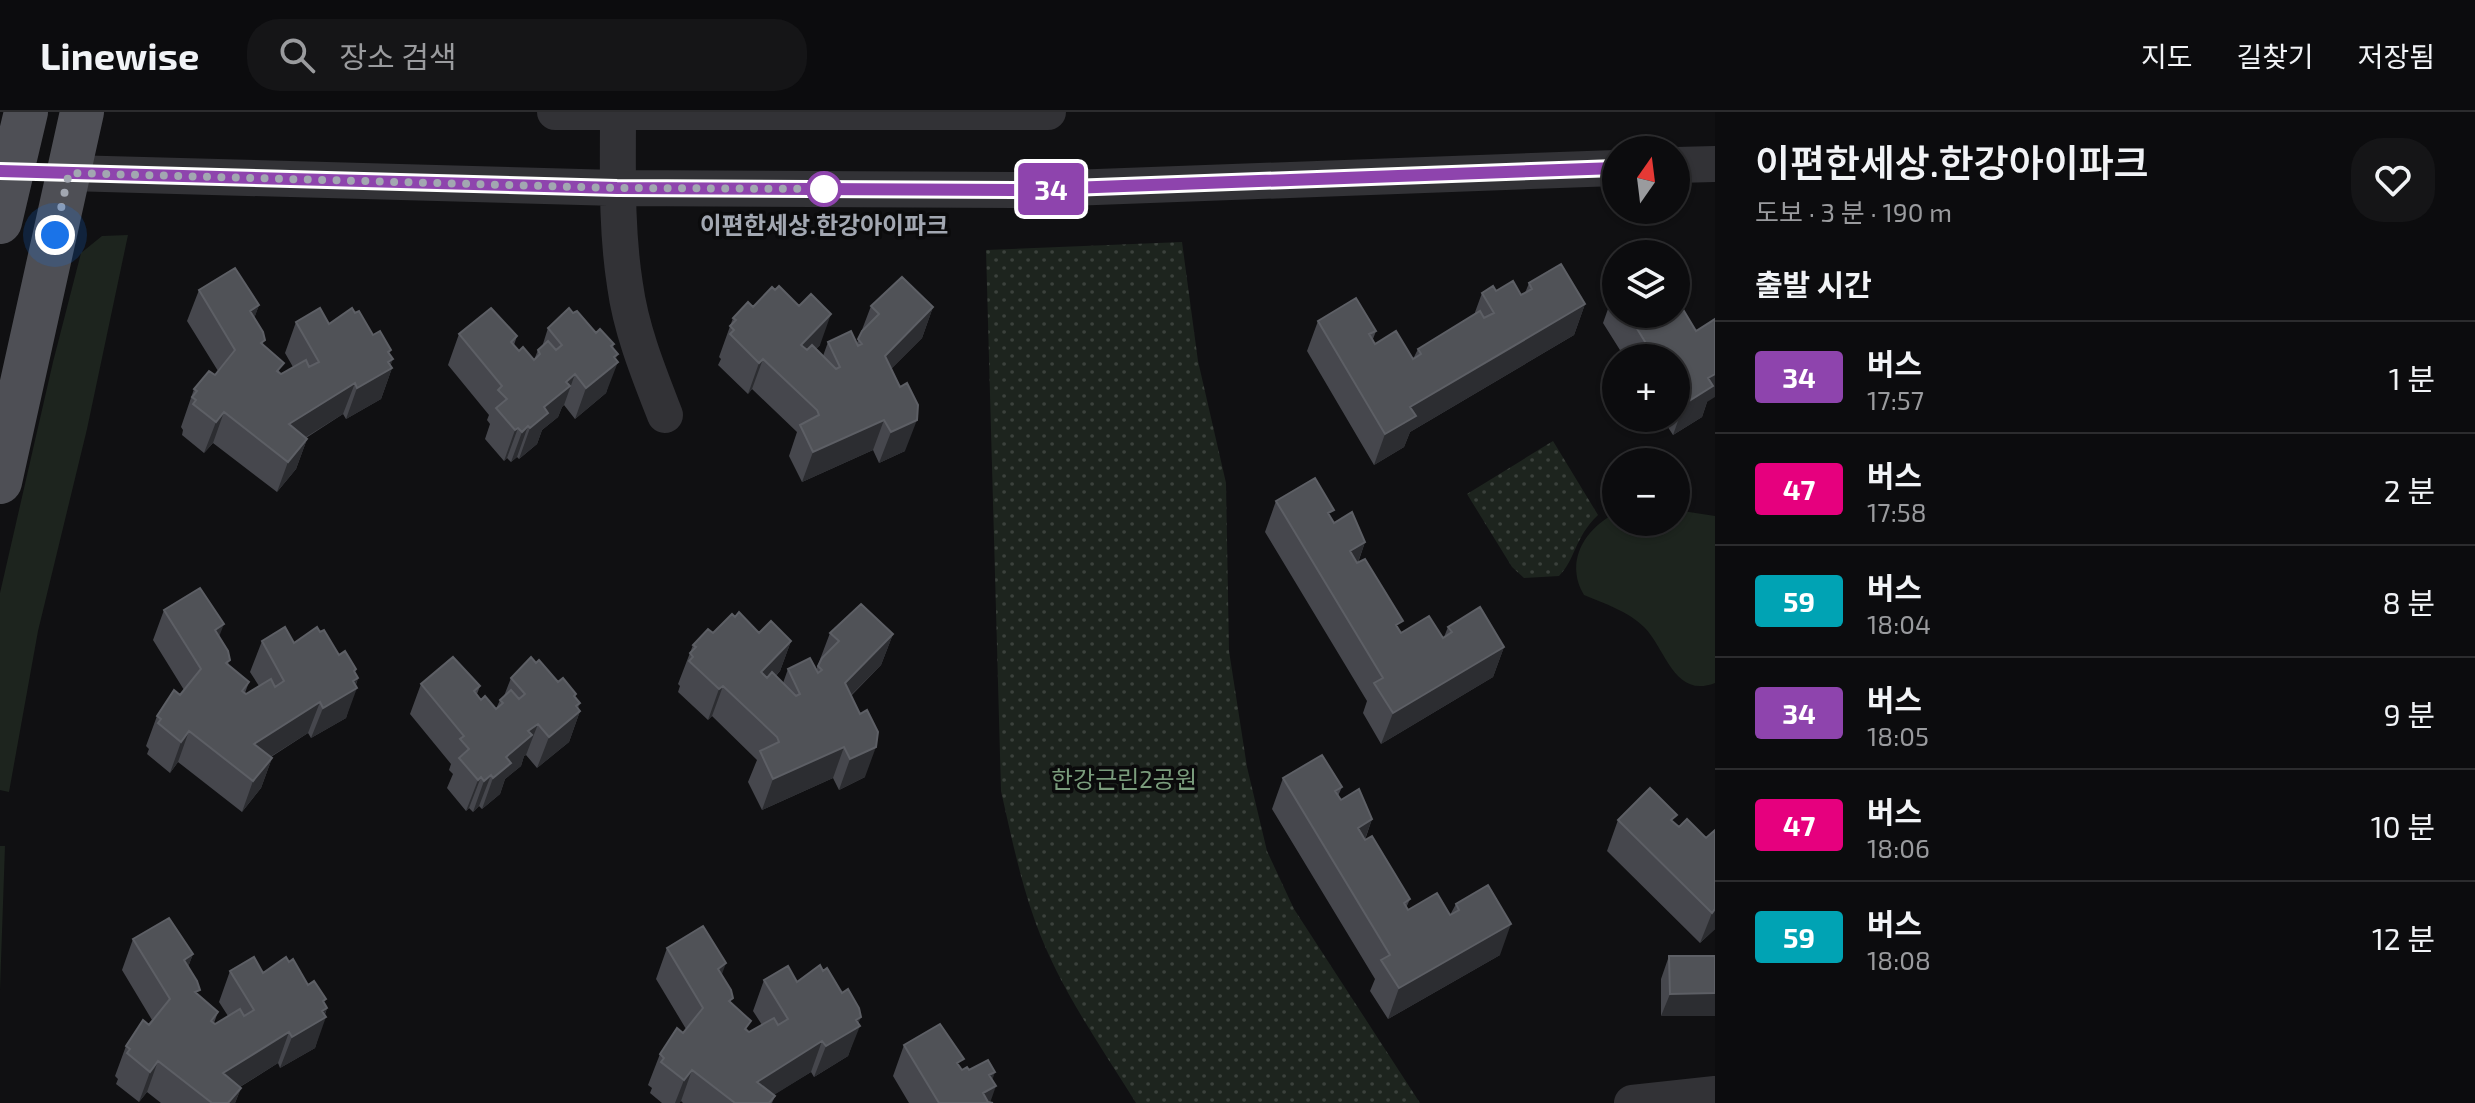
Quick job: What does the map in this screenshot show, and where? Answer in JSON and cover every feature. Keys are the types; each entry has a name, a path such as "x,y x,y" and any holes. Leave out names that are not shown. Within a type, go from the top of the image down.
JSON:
{"main road":[{"path":"0,222 6,171 26,112"},
{"path":"0,482 82,112"},
{"path":"6,171 69,173"}],"street":[{"path":"555,112 1048,112"},
{"path":"618,112 617,188 625,287 642,355 665,415"},
{"path":"1690,165 1715,164"},
{"path":"69,173 617,188 1014,190 1602,169"},
{"path":"1632,1103 1715,1094"}],"green space":[{"path":"128,235 87,429 38,631 9,792 0,790 0,593 81,253 102,236"},
{"name":"한강근린2공원","path":"1182,242 1198,361 1226,483 1229,651 1247,767 1267,851 1294,909 1420,1103 1136,1103 1055,969 1020,873 1001,791 986,250"},
{"path":"1553,441 1598,515 1584,532 1559,576 1524,578 1512,567 1467,494"},
{"path":"1690,512 1715,516 1715,683 1701,686 1680,678 1638,621 1584,595 1578,583 1577,559 1581,547 1602,522 1602,536 1690,536"},
{"path":"0,846 5,846 0,990"}],"building":[{"path":"1561,264 1585,304 1410,407 1416,416 1385,434 1318,321 1356,298 1376,331 1369,334 1375,344 1396,331 1413,359 1421,354 1418,349 1480,311 1484,318 1494,313 1482,293 1493,286 1496,291 1513,281 1521,295 1532,289 1529,283"},
{"path":"235,268 259,305 250,311 263,332 265,340 261,343 284,363 277,371 281,374 306,360 309,367 319,362 296,322 320,308 329,324 352,308 355,313 359,311 373,335 380,331 391,350 388,352 393,359 388,362 392,368 357,388 355,383 289,424 307,439 288,462 224,412 216,422 193,404 196,400 192,397 197,391 194,389 209,371 215,375 235,350 199,290"},
{"path":"902,277 933,307 885,356 900,387 907,383 918,405 917,420 891,432 884,420 813,452 800,425 819,415 817,410 763,359 759,363 730,334 734,330 730,326 736,320 733,318 748,302 753,307 772,287 775,290 779,286 799,306 811,294 831,314 801,345 807,350 812,345 836,369 840,367 828,342 851,331 858,346 862,344 858,339 862,331 879,314 871,306"},
{"path":"491,308 517,336 511,342 519,351 523,347 534,360 540,354 538,350 548,341 556,350 562,345 548,328 569,308 573,313 577,311 596,333 600,329 614,344 611,346 618,354 614,357 618,362 586,388 575,374 566,382 570,386 544,407 548,413 530,428 528,426 522,432 518,428 515,430 496,408 507,399 498,390 502,386 459,334"},
{"path":"1715,319 1715,374 1708,378 1713,386 1690,400 1690,344 1646,344 1637,328 1690,328 1690,321 1696,331"},
{"path":"1315,478 1334,510 1328,513 1334,523 1352,512 1365,542 1350,551 1357,563 1365,559 1403,621 1396,625 1401,633 1429,616 1443,638 1452,632 1448,627 1480,607 1504,647 1393,713 1374,683 1383,678 1276,501"},
{"path":"200,588 224,624 215,630 228,651 230,660 226,663 249,682 242,691 246,694 271,679 275,687 284,681 262,641 285,627 294,643 317,627 320,632 324,630 339,655 345,651 356,669 358,678 353,681 357,688 323,708 320,702 254,744 272,758 253,781 189,731 181,742 158,723 161,719 157,716 174,690 180,695 201,669 164,610"},
{"path":"861,604 893,634 845,683 860,714 867,710 878,732 876,747 850,759 844,747 773,779 760,751 779,742 777,737 723,686 719,689 689,661 693,657 690,653 696,647 693,645 708,629 713,633 732,614 735,617 739,612 759,633 771,621 791,641 761,672 767,678 772,672 796,696 800,694 788,669 810,658 818,673 822,670 818,666 822,658 839,641 830,633"},
{"path":"453,657 480,686 474,691 481,700 485,696 496,709 503,703 500,700 511,690 519,699 525,694 511,678 531,657 536,663 539,660 558,682 563,678 576,694 574,696 580,703 576,706 580,711 549,737 538,724 528,731 532,735 506,757 511,763 493,778 491,775 484,781 481,777 478,780 459,758 469,749 460,739 464,736 421,684"},
{"path":"1322,755 1342,787 1335,791 1341,800 1359,789 1372,819 1358,828 1365,840 1372,836 1410,899 1404,903 1408,910 1437,893 1450,915 1459,910 1456,904 1488,885 1511,924 1399,988 1381,960 1390,955 1283,778"},
{"path":"1650,788 1677,815 1671,820 1679,827 1687,819 1706,838 1715,830 1715,909 1712,913 1618,820"},
{"path":"169,918 193,954 184,960 197,981 200,990 195,992 218,1012 211,1021 215,1024 240,1009 244,1016 254,1010 230,971 254,957 263,973 286,957 289,962 293,959 308,985 314,981 326,999 323,1001 327,1008 322,1011 326,1017 292,1037 289,1032 223,1073 241,1088 228,1103 212,1103 158,1061 150,1072 127,1053 130,1049 126,1046 143,1020 149,1025 170,999 133,939"},
{"path":"703,926 726,963 718,969 731,990 733,998 729,1001 751,1021 745,1029 749,1032 774,1018 778,1025 788,1019 764,980 788,966 797,982 820,965 823,971 827,968 842,993 848,989 859,1008 861,1017 856,1020 860,1026 826,1046 822,1041 757,1082 775,1096 769,1103 735,1103 692,1070 684,1080 661,1062 664,1058 660,1054 677,1028 683,1033 703,1008 667,948"},
{"path":"1669,956 1715,956 1715,993 1670,994"},
{"path":"940,1024 964,1059 957,1063 962,1070 967,1067 969,1070 988,1060 995,1072 989,1075 996,1086 983,1093 988,1102 993,1103 939,1103 904,1045"}],"bus line":[{"name":"34","path":"0,171 617,188 1014,190 1602,169"}],"place":[{"name":"이편한세상.한강아이파크","path":"824,189"}],"route":[{"path":"55,235 69,173 617,188 831,189 824,189"}]}
